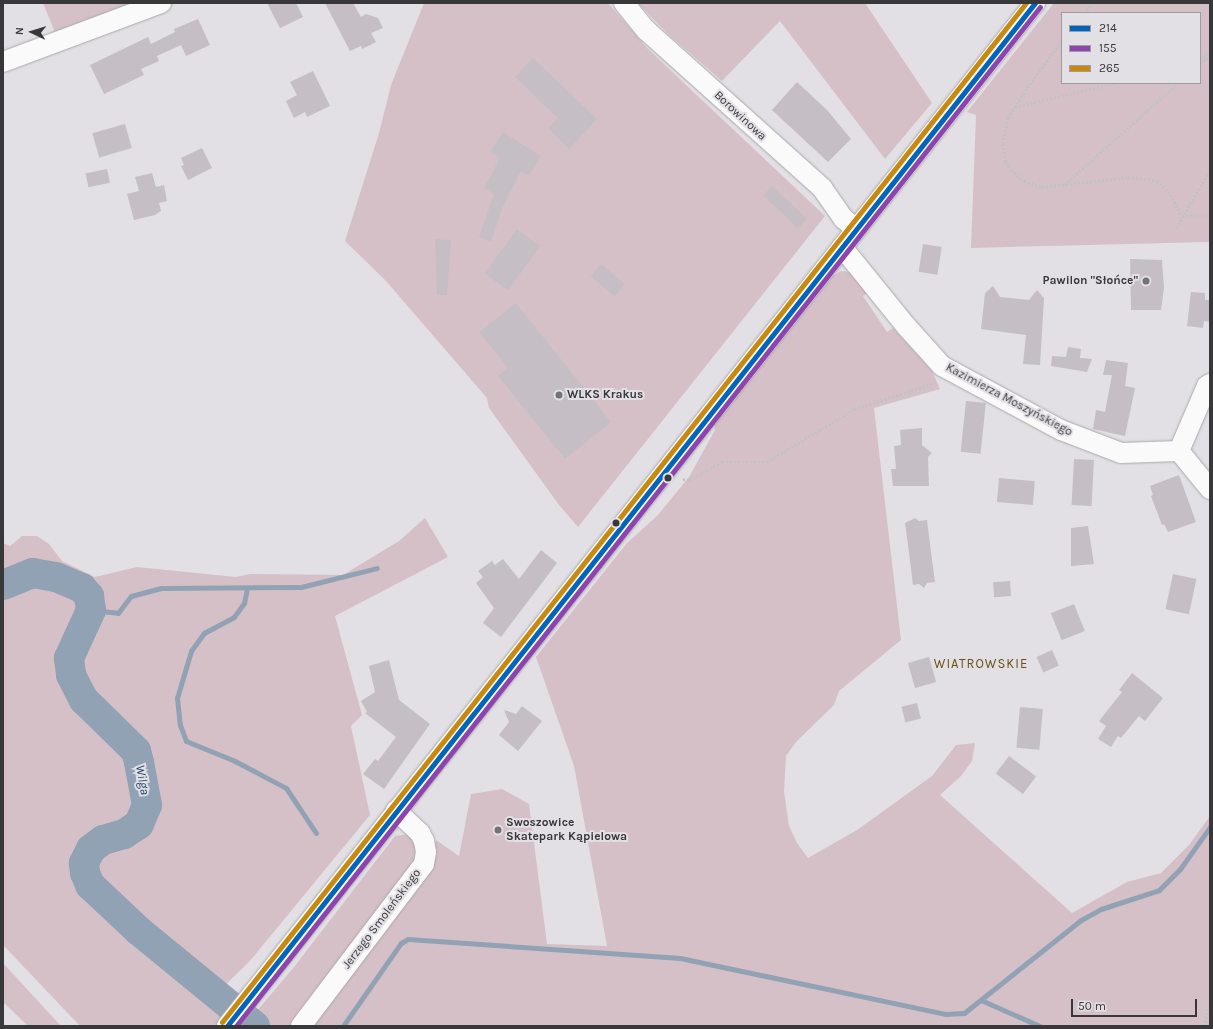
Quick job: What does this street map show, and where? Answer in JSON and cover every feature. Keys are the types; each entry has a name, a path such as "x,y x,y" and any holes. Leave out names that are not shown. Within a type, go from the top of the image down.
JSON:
{"street":[{"path":"3,62 161,3"},
{"name":"Borowinowa","path":"624,3 646,30 822,188 844,219 856,229"},
{"path":"226,1026 1034,3"},
{"name":"Kazimierza Moszyńskiego","path":"842,247 906,326 942,366 1061,430 1121,453 1179,451"},
{"path":"1210,384 1207,386 1179,451 1210,489"},
{"name":"Jerzego Smoleńskiego","path":"301,1026 424,864 426,852 424,841 420,833 396,811"}],"path":[{"path":"1085,12 1092,3"},
{"path":"1209,3 1210,8"},
{"path":"1061,42 1008,118 1002,144 1006,162 1017,176 1034,185 1064,185 1128,177 1157,181 1170,191 1182,216"},
{"path":"1201,63 1210,55"},
{"path":"1015,107 1112,84"},
{"path":"1064,185 1177,84"},
{"path":"1176,228 1210,170"},
{"path":"1182,216 1210,216"},
{"path":"683,479 689,480 722,462 767,462 854,409 938,382"},
{"path":"1204,1026 1210,1002"}],"shaded area":[{"path":"43,3 139,3 56,35"},
{"path":"424,3 608,3 647,48 825,216 578,527 559,505 489,408 487,398 386,281 345,241 379,133 391,85"},
{"path":"638,3 865,3 932,103 885,159 780,21 722,81 667,33"},
{"path":"1054,3 1210,3 1210,242 971,248 976,115 967,112"},
{"path":"841,271 851,272 867,293 863,296 887,332 893,328 932,371 940,389 874,408 901,640 839,691 834,705 796,742 786,756 784,791 789,826 797,843 808,858 857,830 932,776 956,745 975,743 972,761 961,776 940,795 1072,913 1127,882 1161,873 1189,845 1210,816 1210,1026 312,1026 431,871 436,840 459,856 471,794 502,789 529,804 547,944 607,946 574,766 536,657 627,543 658,515 689,477 715,430 714,423 831,277"},
{"path":"425,518 448,557 335,616 362,715 351,726 370,815 249,962 222,988 215,999 245,1025 294,967 395,836 410,834 416,843 416,861 290,1026 80,1026 3,945 3,543 10,546 22,536 37,536 49,544 62,561 95,577 137,567 236,577 250,574 343,575 399,541"},
{"path":"3,963 61,1026 28,1026 3,1002"}],"building":[{"path":"267,3 296,3 303,17 280,28"},
{"path":"325,3 353,3 361,17 366,14 378,18 383,28 371,33 376,42 362,49 361,46 350,51"},
{"path":"198,19 210,45 186,56 181,45 157,56 159,61 141,69 144,75 104,94 90,65 148,37 151,44 175,32 174,29"},
{"path":"533,58 597,119 569,149 548,128 558,118 515,77"},
{"path":"313,71 330,106 307,117 305,112 294,118 286,101 297,95 290,82"},
{"path":"797,82 827,110 851,139 828,162 772,110"},
{"path":"125,124 132,148 99,157 92,133"},
{"path":"503,132 541,156 529,176 521,171 503,206 491,242 479,237 494,194 484,188 500,158 490,152"},
{"path":"202,148 212,168 188,180 181,166 184,165 181,158"},
{"path":"107,169 110,183 88,187 85,174"},
{"path":"152,173 156,187 164,185 167,201 159,203 161,211 155,215 134,220 127,194 139,191 135,177"},
{"path":"772,186 807,219 798,228 763,196"},
{"path":"517,229 540,246 508,291 485,273"},
{"path":"435,239 451,240 447,295 437,295"},
{"path":"923,244 942,247 937,275 919,272"},
{"name":"Pawilon \"Słońce\"","path":"1130,259 1162,260 1164,288 1161,310 1131,310"},
{"path":"601,264 625,284 614,296 591,276"},
{"path":"993,286 1000,297 1029,300 1037,290 1044,298 1040,365 1023,364 1026,335 981,329 985,293"},
{"path":"1191,292 1205,293 1205,300 1210,300 1210,322 1204,321 1203,328 1187,326"},
{"name":"WLKS Krakus","path":"516,303 611,422 565,459 498,376 508,368 479,332"},
{"path":"1068,347 1081,349 1080,358 1092,359 1087,372 1051,366 1052,356 1066,357"},
{"path":"1106,360 1128,363 1125,386 1135,388 1125,436 1093,429 1096,410 1105,412 1112,375 1103,375"},
{"path":"966,401 986,403 981,454 961,452"},
{"path":"922,428 922,445 932,453 928,457 929,486 893,486 891,469 896,469 894,446 901,445 900,430"},
{"path":"1074,459 1094,460 1092,506 1072,505"},
{"path":"1179,475 1196,522 1168,532 1164,524 1162,525 1151,496 1153,495 1150,486"},
{"path":"999,478 1035,481 1033,505 997,502"},
{"path":"915,518 919,521 927,520 935,582 927,583 924,588 919,584 913,585 905,523"},
{"path":"1088,526 1094,564 1071,566 1071,528"},
{"path":"541,550 557,563 501,637 483,623 494,608 476,583 483,577 478,571 492,561 495,565 503,559 519,579"},
{"path":"1173,574 1196,579 1189,614 1166,609"},
{"path":"1010,581 1011,596 994,597 993,582"},
{"path":"1074,604 1085,631 1062,640 1051,613"},
{"path":"1052,650 1059,666 1043,672 1036,657"},
{"path":"929,657 936,682 915,688 908,663"},
{"path":"389,660 399,700 430,724 384,789 363,774 375,759 378,761 396,737 365,713 367,712 361,701 375,692 369,666"},
{"path":"1132,673 1163,698 1145,721 1139,716 1121,738 1118,736 1111,747 1098,739 1106,726 1099,721 1122,692 1119,690"},
{"path":"917,703 921,719 905,722 901,707"},
{"path":"522,706 542,721 518,751 499,735 509,722 504,710 516,714"},
{"path":"1020,707 1043,709 1039,750 1016,748"},
{"path":"1009,756 1036,776 1023,794 996,774"}],"waterway":[{"path":"91,610 118,613 131,596 161,588 301,587 377,568"},
{"name":"Wilga","path":"3,585 33,573 56,577 82,588 89,596 91,610 69,658 71,675 84,700 136,751 147,805 139,824 124,834 103,840 91,849 84,863 85,873 90,885 139,931 255,1026"},
{"path":"247,588 244,603 234,617 204,633 191,651 177,698 180,725 186,741 235,761 286,788 316,833"},
{"path":"343,1026 401,943 408,939 680,958 946,1014 964,1013 1081,920 1101,909 1159,890 1180,869 1210,827"},
{"path":"983,1001 1040,1026"}],"transit line":[{"name":"265","path":"222,1022 1026,3"},
{"name":"214","path":"227,1026 1035,3"},
{"name":"155","path":"236,1026 1040,7"}],"place":[{"name":"Pawilon \"Słońce\"","path":"1146,281"},
{"name":"WLKS Krakus","path":"559,395"},
{"name":"Swoszowice Skatepark Kąpielowa","path":"498,830"}],"district":[{"name":"WIATROWSKIE","path":"981,664"}]}
